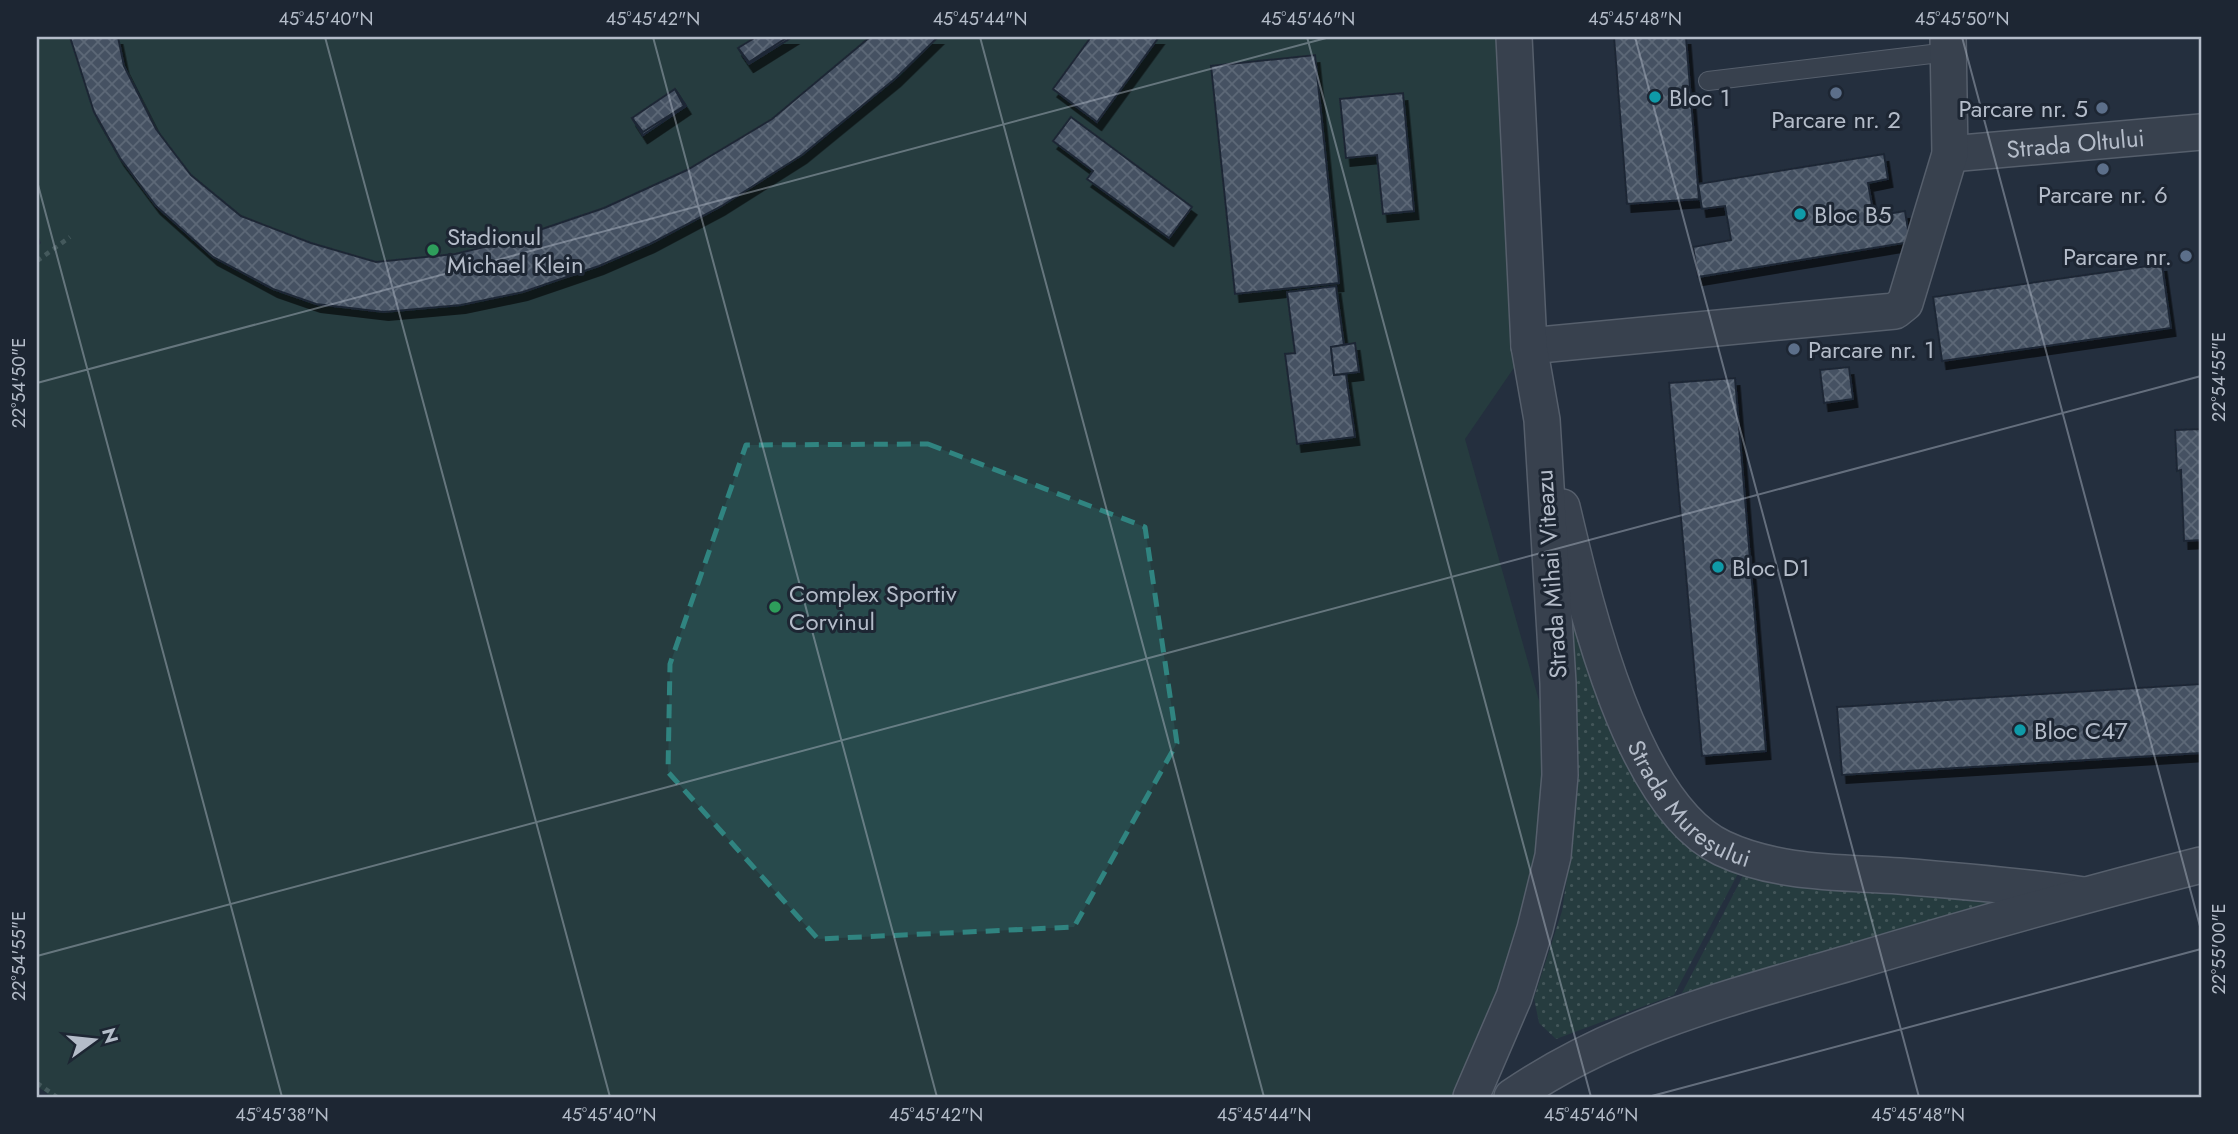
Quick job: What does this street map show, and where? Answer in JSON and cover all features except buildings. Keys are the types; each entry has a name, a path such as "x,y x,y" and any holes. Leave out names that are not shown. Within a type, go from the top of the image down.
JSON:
{"street":[{"name":"Strada Mihai Viteazu","path":"1471,1097 1524,968 1544,897 1558,818 1558,684 1542,420 1529,346 1514,37"},
{"path":"1529,346 1895,311 1905,303 1950,154 1948,44"},
{"name":"Strada Oltului","path":"1950,154 2201,132"},
{"name":"Strada Mureșului","path":"1542,420 1573,551 1606,667 1646,763 1667,799 1685,821 1721,848 1746,858 1794,869 2003,884 2084,895"},
{"name":"Strada Mureșului","path":"1512,1097 1582,1056 1679,1012 2084,895 2201,865"}],"lane":[{"path":"1708,81 1948,44"}],"path":[{"path":"37,261 70,237"},
{"path":"37,1083 57,1097"}],"highlighted area":[{"path":"928,444 1145,527 1177,743 1074,927 818,939 668,772 670,664 746,445"}],"green space":[{"name":"Complex Sportiv Corvinul","path":"37,37 1514,37 1529,346 1465,439 1560,775 1471,1097 52,1097 37,1086 37,247 41,243 37,234"},
{"path":"1558,556 1646,797 1668,824 1688,840 1743,864 1674,995 1556,1039 1539,1023 1534,998 1562,911 1574,830 1575,784"},
{"path":"1748,866 1990,891 2000,906 1682,993"}],"place":[{"name":"Parcare nr. 2","path":"1836,93"},
{"name":"Bloc 1","path":"1655,97"},
{"name":"Parcare nr. 5","path":"2102,108"},
{"name":"Parcare nr. 6","path":"2103,169"},
{"name":"Bloc B5","path":"1800,214"},
{"name":"Stadionul Michael Klein","path":"433,250"},
{"name":"Parcare nr.","path":"2186,256"},
{"name":"Parcare nr. 1","path":"1794,349"},
{"name":"Bloc D1","path":"1718,567"},
{"name":"Complex Sportiv Corvinul","path":"775,607"},
{"name":"Bloc C47","path":"2020,730"}]}
